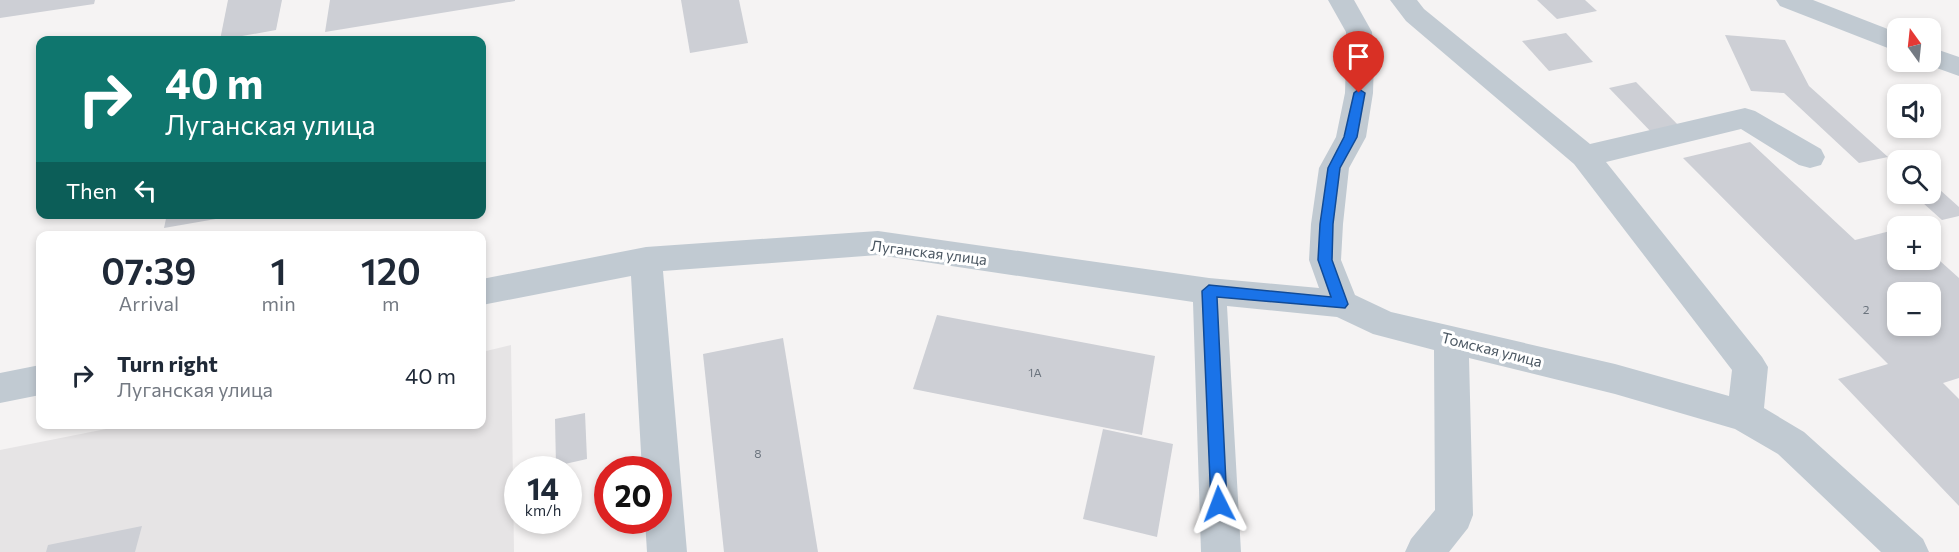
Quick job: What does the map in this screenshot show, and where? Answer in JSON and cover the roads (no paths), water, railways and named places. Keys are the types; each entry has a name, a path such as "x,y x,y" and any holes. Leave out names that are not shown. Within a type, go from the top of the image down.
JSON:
{"street":[{"path":"1341,0 1359,32 1360,60 1359,93 1351,137 1334,168 1327,224 1325,260 1341,304"},
{"path":"1403,0 1415,15 1585,156 1750,367 1745,416"},
{"path":"1789,0 1887,39"},
{"path":"1941,60 1959,67"},
{"path":"1585,156 1745,118 1810,156"},
{"name":"Луганская улица","path":"486,291 646,260 878,243 1209,291 1341,304"},
{"path":"646,260 667,552"},
{"path":"1209,291 1221,552"},
{"name":"Томская улица","path":"1341,304 1385,324 1615,379 1745,416 1791,443 1909,552"},
{"path":"1425,552 1454,515 1451,338"},
{"path":"0,388 36,381"}]}
